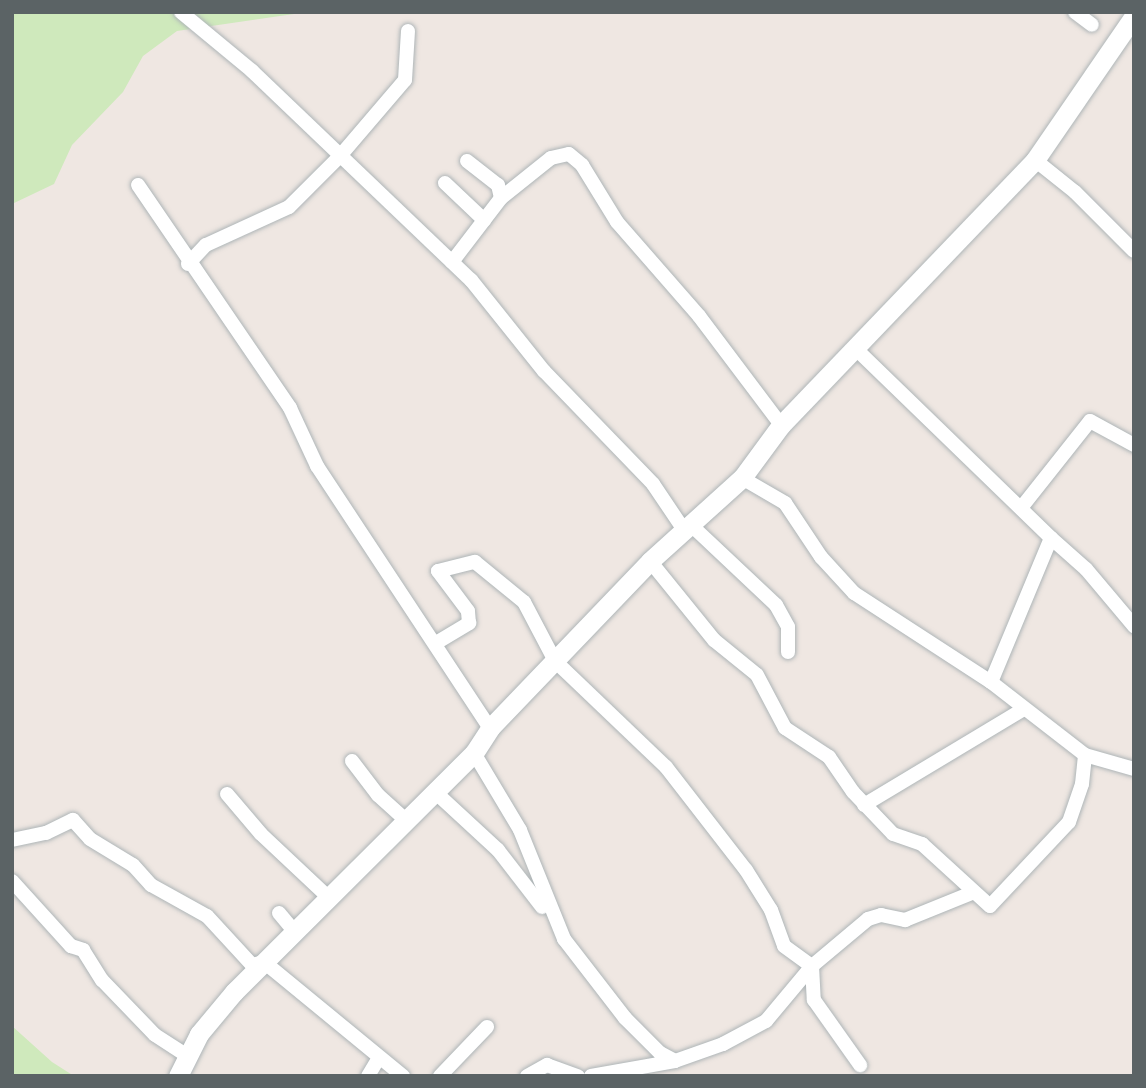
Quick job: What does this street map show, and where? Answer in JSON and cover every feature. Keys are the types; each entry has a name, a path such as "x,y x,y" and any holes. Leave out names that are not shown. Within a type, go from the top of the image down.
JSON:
{"main road":[{"path":"180,1075 187,1056 215,1013 433,791 474,753 490,728 650,561 742,478 780,425 1035,160 1134,16"}],"street":[{"path":"181,12 252,71 480,289 544,371 653,484 687,527 776,605 788,627 788,652"},
{"path":"1075,12 1092,25"},
{"path":"188,264 206,245 289,207 340,156 405,80 408,31"},
{"path":"452,262 501,198 551,158 569,154 582,165 617,222 699,316 780,425"},
{"path":"1035,160 1075,192 1134,251"},
{"path":"467,161 498,185 501,198"},
{"path":"445,183 484,219"},
{"path":"138,184 188,264 290,408 317,466 490,728"},
{"path":"856,349 1086,569 1134,626"},
{"path":"1021,508 1090,421 1134,444"},
{"path":"742,478 785,503 821,557 854,593 992,682 1022,710 1085,755 1134,769"},
{"path":"992,682 1051,538"},
{"path":"650,561 714,640 757,676 785,729 829,757 864,805 893,834 934,853 990,906 1061,835 1082,784 1085,755"},
{"path":"436,643 469,623 468,611 438,571 475,562 524,603 555,661 688,793 746,870 771,910 784,946 811,966 814,1000 860,1065"},
{"path":"864,805 1022,710"},
{"path":"474,753 520,830 564,939"},
{"path":"352,761 378,796 406,820"},
{"path":"433,791 498,850 625,1018 660,1053 676,1061"},
{"path":"227,794 261,834 328,897"},
{"path":"12,840 46,833 72,820 90,839 133,865 151,885 207,916 252,965 264,962 403,1076"},
{"path":"12,881 71,946 83,950 102,980 155,1035 187,1056"},
{"path":"591,1076 676,1061 723,1044 766,1021 808,975 811,966 868,919 880,915 905,920 974,892"},
{"path":"279,913 296,933"},
{"path":"440,1076 487,1027"},
{"path":"368,1076 379,1058"},
{"path":"527,1076 547,1065 578,1076"}],"green space":[{"path":"12,12 308,12 177,31 143,56 123,92 72,145 54,184 12,204"},
{"path":"12,1026 52,1062 74,1076 12,1076"}]}
